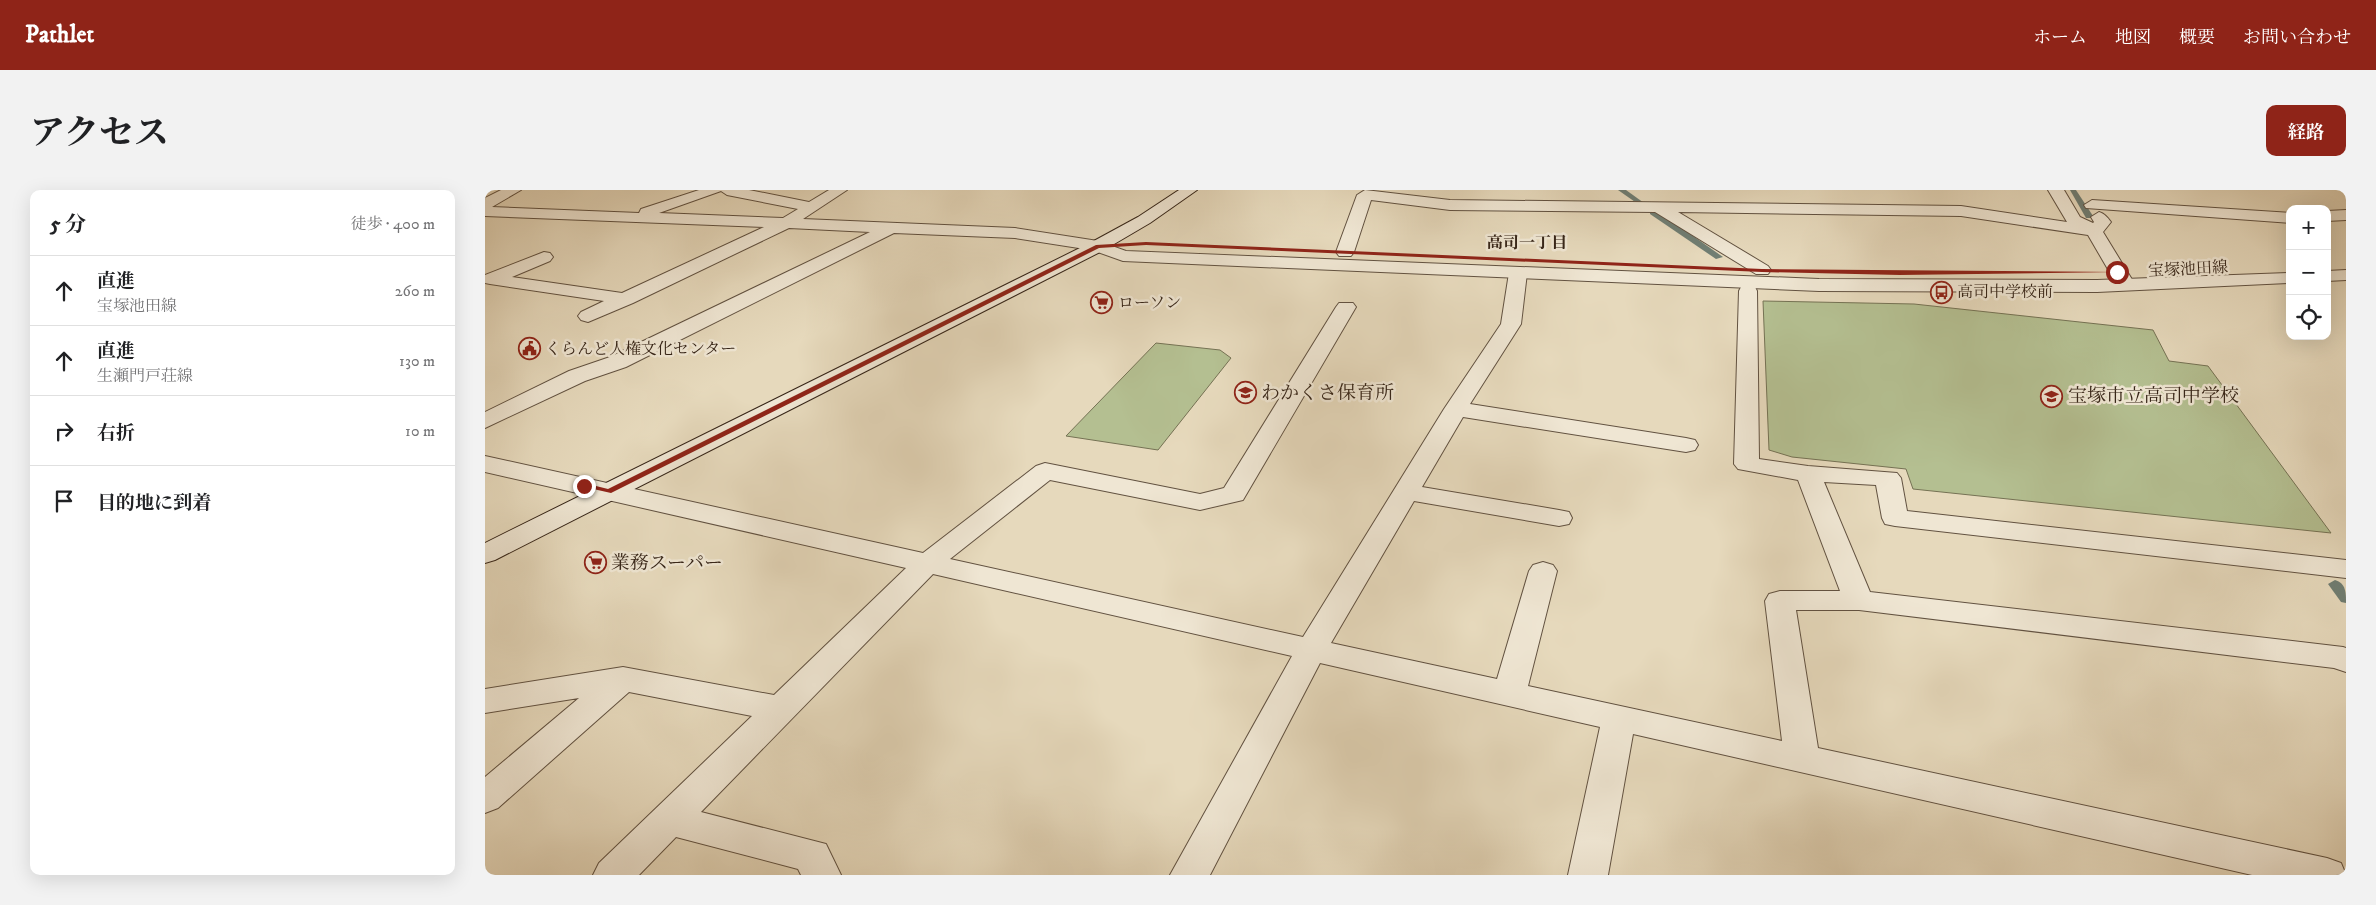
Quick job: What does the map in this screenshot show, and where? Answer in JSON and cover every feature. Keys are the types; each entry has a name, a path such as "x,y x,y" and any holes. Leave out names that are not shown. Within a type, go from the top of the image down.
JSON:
{"street":[{"path":"485,204 513,190"},
{"path":"630,218 714,190"},
{"path":"727,190 810,207"},
{"path":"588,316 785,224 839,190"},
{"path":"485,554 1098,246 1144,220 1189,190"},
{"path":"1635,190 1657,207 1762,270"},
{"path":"2056,190 2074,220 2094,231 2122,279"},
{"path":"2083,190 2103,222 2094,231"},
{"path":"1345,252 1365,195 1657,207 1794,202 1961,211 2094,231"},
{"path":"2092,205 2286,218"},
{"path":"485,211 1015,233 1098,246 1123,256 1518,273 1819,284 2286,278"},
{"path":"2331,216 2346,215"},
{"path":"485,421 577,376 618,362 895,227"},
{"name":"宝塚池田線","path":"1098,246 1146,243 1762,270 2122,279 2286,265"},
{"path":"487,280 544,257"},
{"path":"2331,263 2346,262"},
{"path":"1190,875 1311,650 1456,409 1511,324 1518,273"},
{"path":"2331,276 2346,275"},
{"path":"487,280 626,299"},
{"path":"1748,291 1747,464 1808,474 1888,478 1895,518 2346,569"},
{"path":"613,875 671,820 927,564 1045,471 1200,502 1234,494 1346,307"},
{"path":"1456,409 1686,444"},
{"path":"485,464 1311,650 2327,875"},
{"path":"1808,474 1859,600"},
{"path":"1406,492 1559,518"},
{"path":"1509,694 1543,571"},
{"path":"1803,758 1781,601 1859,600 2343,658 2346,661"},
{"path":"485,701 623,680 782,709"},
{"path":"485,798 623,680"},
{"path":"1588,875 1619,718"},
{"path":"671,820 812,856 821,875"}],"green space":[{"name":"宝塚市立高司中学校","path":"1763,301 1914,304 2153,330 2169,361 2208,366 2331,533 1913,489 1906,469 1792,457 1769,450"},
{"path":"1156,343 1220,350 1231,358 1158,450 1066,436"}],"waterway":[{"path":"1621,190 1640,203"},
{"path":"2073,190 2089,216"},
{"path":"1653,212 1719,257"},
{"path":"2335,584 2346,599"}],"place":[{"name":"高司中学校前","path":"1941,292"},
{"name":"ローソン","path":"1102,303"},
{"name":"くらんど人権文化センター","path":"529,349"},
{"name":"わかくさ保育所","path":"1245,393"},
{"name":"宝塚市立高司中学校","path":"2052,396"},
{"name":"業務スーパー","path":"595,563"}],"district":[{"name":"高司一丁目","path":"1527,243"}],"route":[{"path":"584,486 609,492 1098,246 1146,243 1762,270 2037,274 2117,272"}]}
